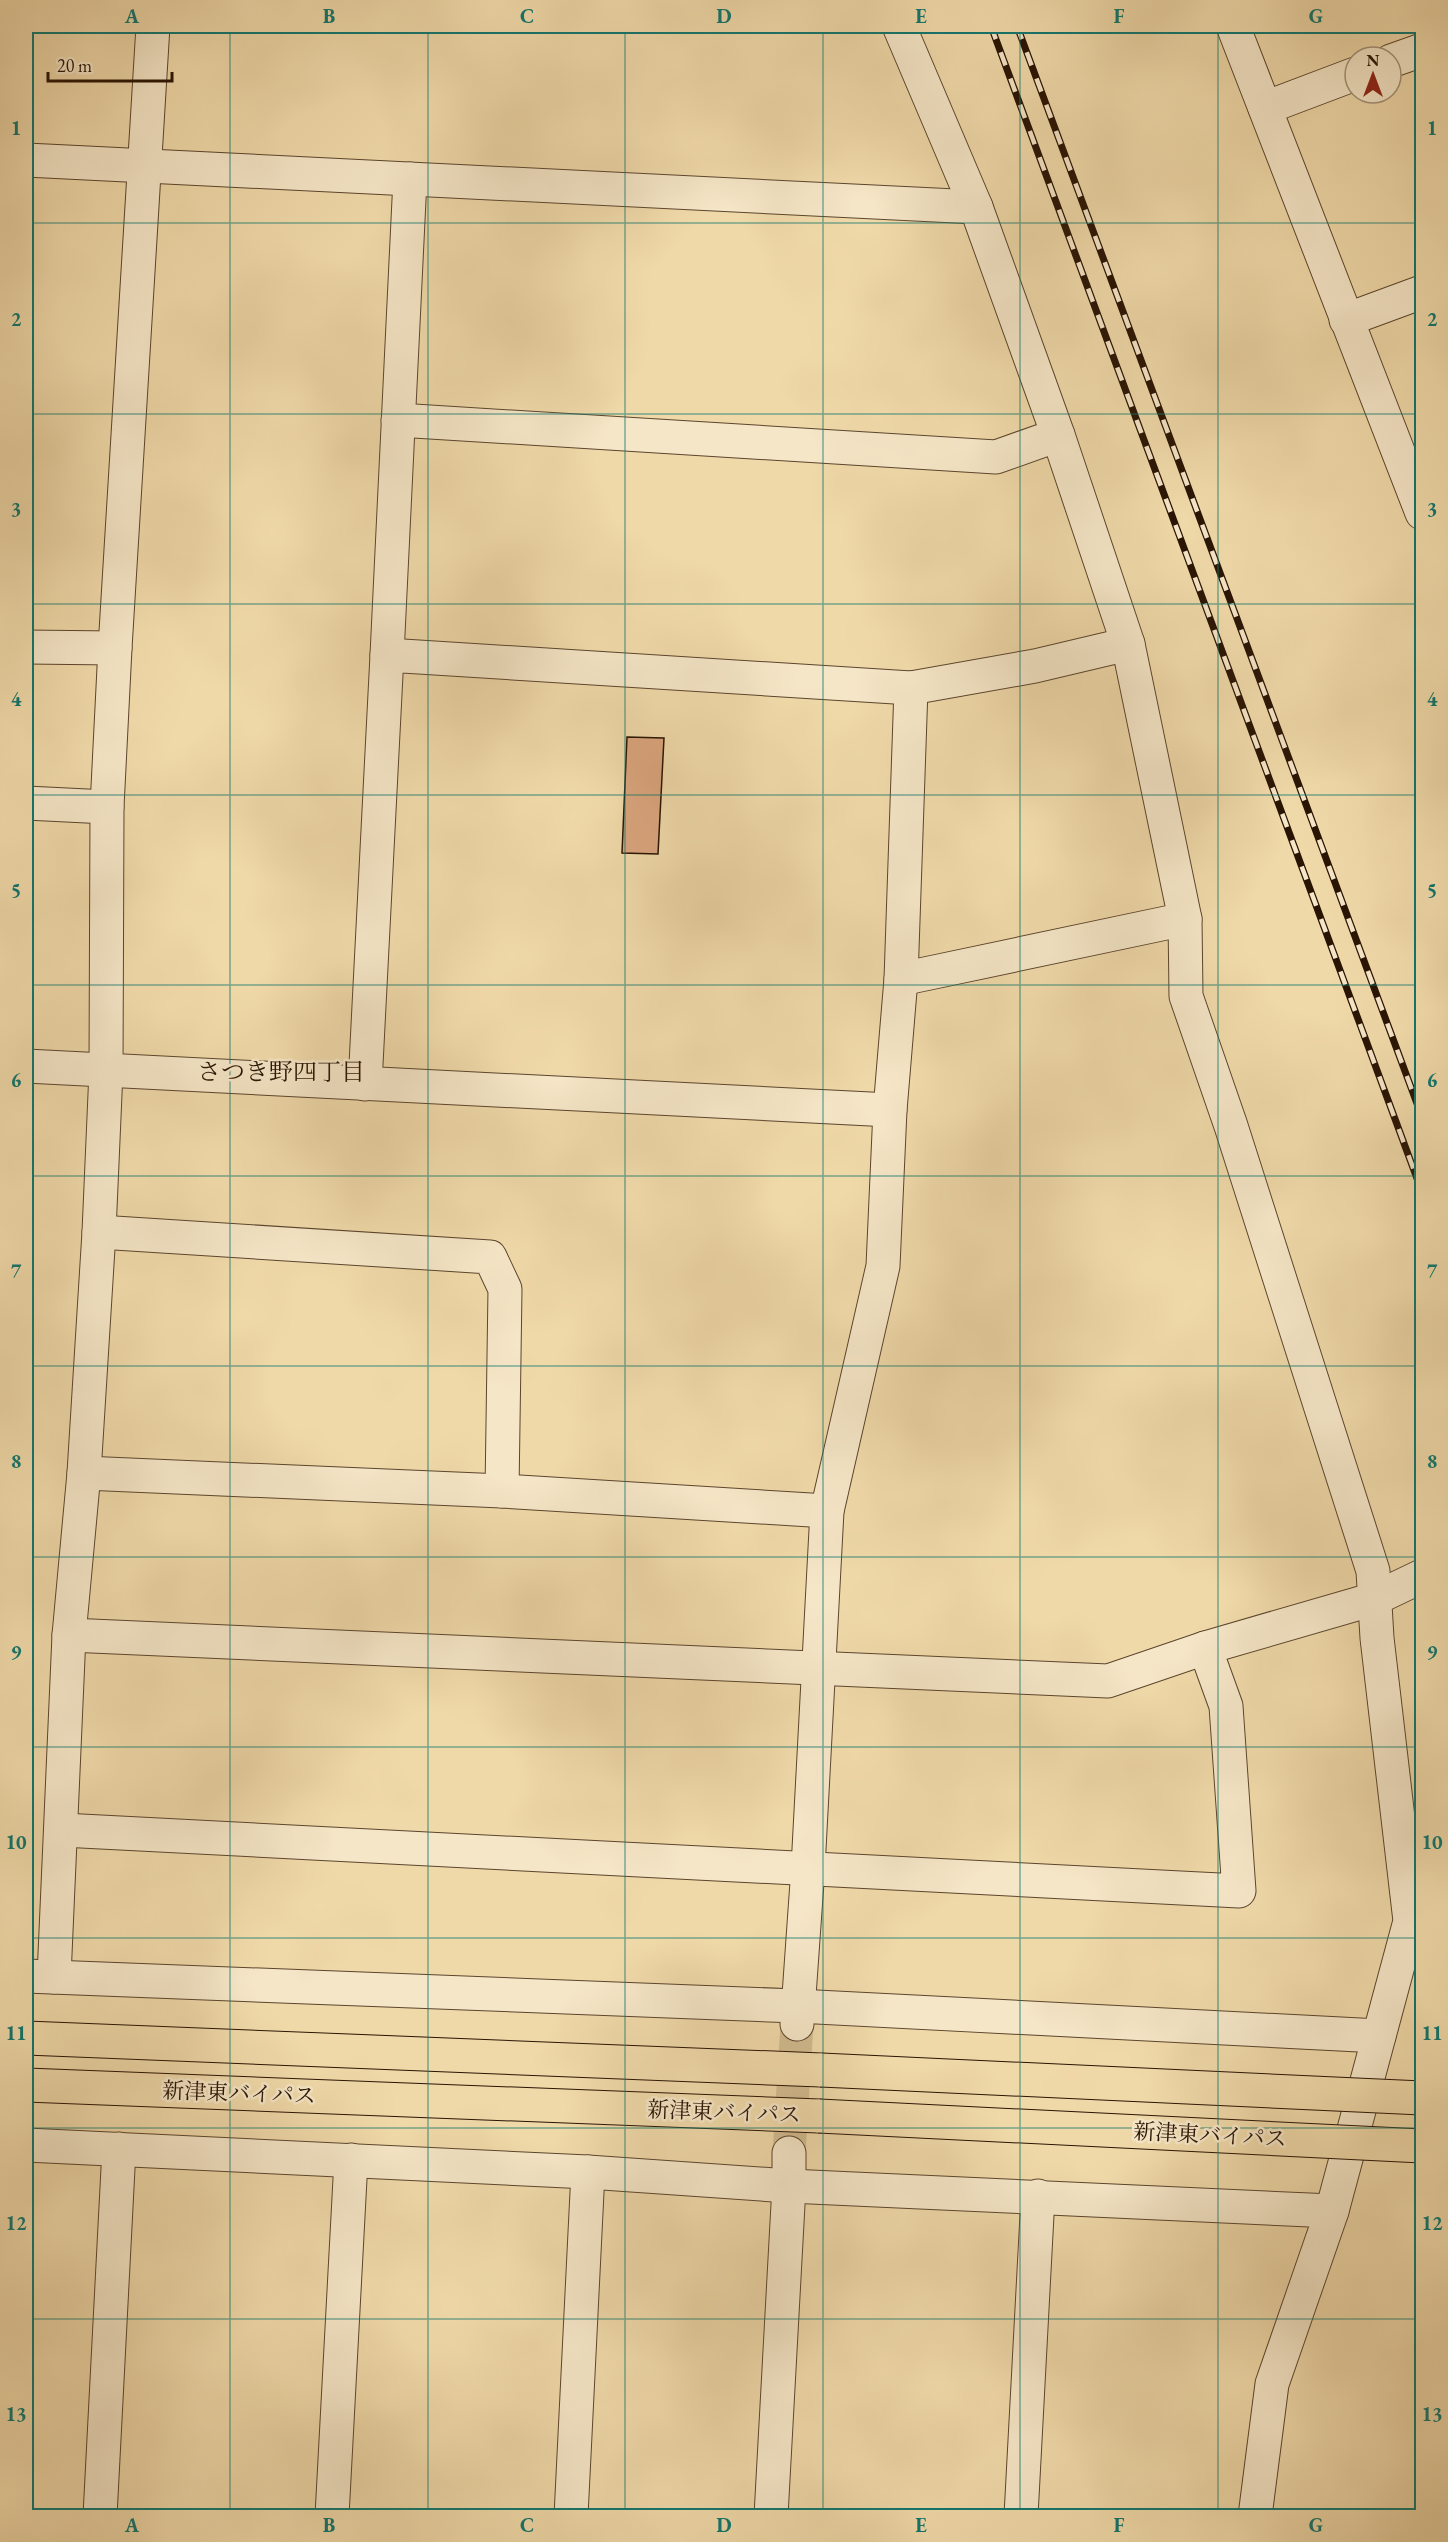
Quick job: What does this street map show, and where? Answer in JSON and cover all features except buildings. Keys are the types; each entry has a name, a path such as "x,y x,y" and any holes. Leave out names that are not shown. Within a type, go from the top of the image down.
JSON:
{"highway":[{"name":"新津東バイパス","path":"26,2038 821,2070 1422,2098"},
{"name":"新津東バイパス","path":"26,2085 819,2116 1422,2146"}],"street":[{"path":"153,26 107,807 106,1071 99,1232 84,1473 69,1635 62,1830 40,1976 797,2015 1379,2036"},
{"path":"899,26 976,207 1058,435 1128,644 1185,919 1186,996 1231,1126 1373,1571 1377,1638 1410,1921 1332,2211 1272,2384 1255,2517"},
{"path":"1233,26 1422,513"},
{"path":"1403,57 1422,50"},
{"path":"1265,108 1343,79"},
{"path":"26,160 976,207"},
{"path":"365,1084 410,179"},
{"path":"1346,320 1422,292"},
{"path":"398,420 996,457 1058,435"},
{"path":"387,655 911,688 1035,666 1128,644"},
{"path":"26,647 115,648"},
{"path":"797,2015 808,1868 827,1510 883,1266 890,1110 901,979 911,688"},
{"path":"26,803 107,807"},
{"path":"901,979 1185,919"},
{"path":"26,1066 890,1110"},
{"path":"99,1232 490,1257 505,1288 502,1491"},
{"path":"84,1473 502,1491 827,1510"},
{"path":"69,1635 1108,1681 1205,1648 1374,1599 1422,1576"},
{"path":"62,1830 1239,1892 1226,1706 1205,1648"},
{"path":"26,2145 588,2172 789,2186 1332,2211"},
{"path":"100,2517 119,2149"},
{"path":"771,2517 789,2153"},
{"path":"333,2517 351,2160"},
{"path":"571,2517 588,2172"},
{"path":"1021,2517 1038,2196"}],"tunnel":[{"path":"789,2153 797,2024"}],"railway":[{"path":"991,26 1422,1192"},
{"path":"1017,26 1422,1117"}],"district":[{"name":"さつき野四丁目","path":"281,1071"}]}
